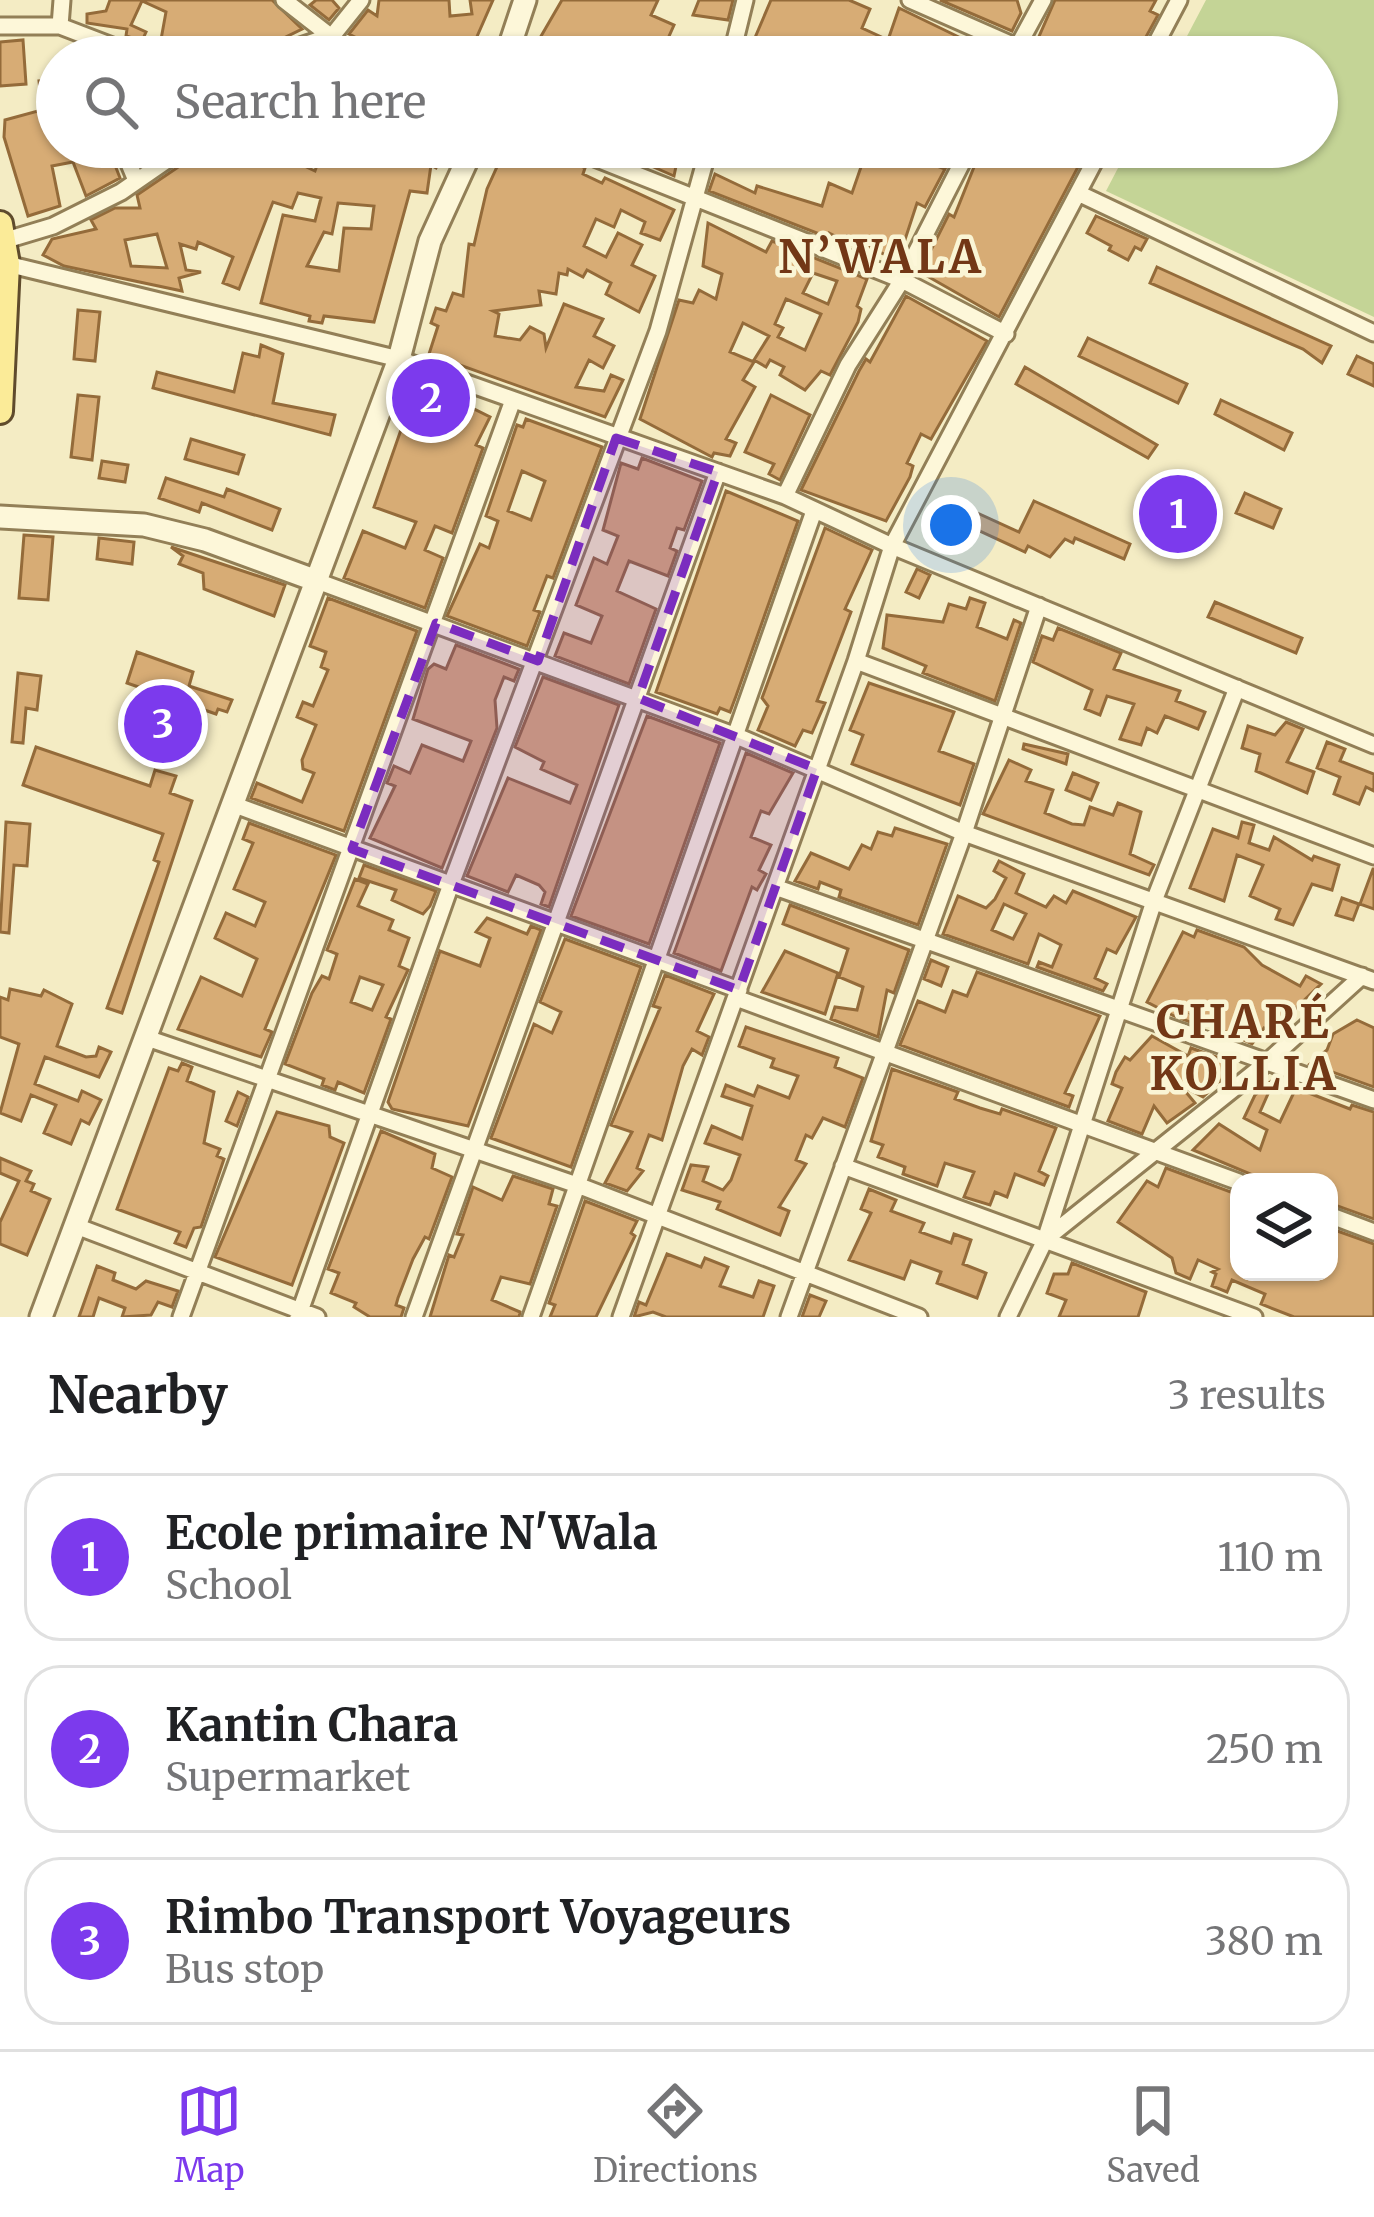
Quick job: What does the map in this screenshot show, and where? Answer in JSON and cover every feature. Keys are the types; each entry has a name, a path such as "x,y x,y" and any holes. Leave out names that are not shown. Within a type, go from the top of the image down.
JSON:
{"main road":[{"path":"0,411 3,243"}],"street":[{"path":"60,26 62,0"},
{"path":"284,0 333,35"},
{"path":"330,36 361,0"},
{"path":"513,36 525,0"},
{"path":"736,36 745,0"},
{"path":"910,0 984,36"},
{"path":"1023,36 1043,0"},
{"path":"1160,36 1180,0"},
{"path":"0,26 60,26 78,36"},
{"path":"131,168 135,178"},
{"path":"3,243 52,226 122,192 135,178 157,168"},
{"path":"41,1317 399,359 430,241 463,168"},
{"path":"618,168 902,280 1006,334"},
{"path":"76,1226 305,1315 367,1116 658,332 704,168"},
{"path":"784,496 848,365 902,280 959,168"},
{"path":"621,1317 856,662 892,546 1091,168"},
{"path":"1078,193 1374,333"},
{"path":"3,243 399,359 784,496 892,546 1374,745"},
{"path":"181,1317 513,400"},
{"path":"415,1317 718,472"},
{"path":"531,1317 655,959 739,736 814,511"},
{"path":"0,517 144,525 205,540 739,736 964,833 1368,978"},
{"path":"789,1317 887,1053 1039,606"},
{"path":"856,662 1374,856"},
{"path":"1008,1317 1045,1240 1154,901 1237,688"},
{"path":"235,805 1230,1179"},
{"path":"775,887 1121,1014 1374,1100"},
{"path":"1045,1240 1368,978"},
{"path":"147,1038 580,1186 919,1317"},
{"path":"843,1166 1254,1317"},
{"path":"1338,1218 1374,1232"}],"highlighted area":[{"path":"616,438 718,472 638,698 817,769 739,990 352,849 436,623 538,661"}],"green space":[{"path":"1206,0 1374,0 1374,317 1106,191 1118,168 1338,168 1338,36 1187,36"}],"building":[{"path":"110,0 272,0 302,29 288,36 162,36 166,12 142,1 131,25 146,32 144,36 126,36 127,29 87,23 87,14 106,11"},
{"path":"332,0 339,8 329,20 310,5"},
{"path":"379,0 449,0 450,16 472,14 470,0 493,0 477,36 349,34 368,10 377,16"},
{"path":"562,0 658,0 651,15 674,25 669,36 541,36"},
{"path":"699,0 733,0 728,20 693,15"},
{"path":"771,0 849,0 870,9 862,28 879,36 756,36"},
{"path":"940,0 1017,0 1021,13 1012,31"},
{"path":"1055,0 1156,0 1150,11 1158,15 1146,36 1039,36"},
{"path":"899,8 957,36 889,36"},
{"path":"23,40 26,84 0,86 0,42"},
{"path":"36,112 36,168 52,168 60,206 28,216 4,137 5,120"},
{"path":"75,168 116,168 120,178 86,196"},
{"path":"177,168 431,168 427,193 410,191 374,322 324,316 322,323 309,321 310,316 261,303 283,215 315,221 321,198 298,193 292,208 273,202 239,289 223,283 233,257 198,242 196,249 180,244 186,270 201,272 179,278 182,291 64,266 43,255 52,239 96,229 91,220 115,208 140,208 137,195","holes":["338,203 374,206 371,229 344,228 339,271 307,266 324,232 332,234","157,234 167,268 131,266 125,240"]},
{"path":"496,168 585,168 583,174 602,183 605,178 674,210 660,240 641,233 645,222 621,210 614,227 596,219 584,246 606,257 618,233 642,245 632,265 655,276 639,312 606,294 611,283 587,270 583,277 568,269 567,275 559,273 556,294 539,291 541,305 493,311 499,314 495,336 520,340 530,327 544,334 546,348 564,304 603,319 594,336 614,346 603,368 589,360 576,387 604,391 611,375 623,380 605,417 429,354 438,326 431,323 436,308 446,311 453,293 463,296 469,244 474,245"},
{"path":"861,168 945,169 925,207 917,203 898,261 847,236 845,241 829,233 827,237 709,191 715,174 755,193 757,186 822,206 829,183 852,193"},
{"path":"974,168 1077,168 999,317 920,272 949,214 954,217"},
{"path":"1096,216 1147,239 1141,250 1135,247 1128,260 1109,250 1111,246 1087,233"},
{"path":"708,223 766,252 772,241 867,279 857,306 861,309 858,322 830,375 821,371 805,390 780,375 784,367 770,360 766,367 754,360 769,336 743,323 730,352 754,362 743,380 755,387 726,439 736,443 730,456 714,453 712,457 640,419 679,300 693,303 699,290 716,299 722,274 703,266","holes":["813,273 837,281 828,304 803,293","786,299 821,314 805,350 778,337 783,328 775,324"]},
{"path":"1157,267 1331,346 1322,363 1303,349 1150,283"},
{"path":"906,296 987,341 931,439 921,434 907,463 913,466 910,477 886,521 801,490 859,371 866,359 870,362"},
{"path":"78,310 100,312 95,361 74,359"},
{"path":"1088,338 1187,384 1178,403 1079,356"},
{"path":"261,345 283,354 273,403 335,415 330,435 153,388 157,372 234,392 243,353 259,357"},
{"path":"1357,356 1374,364 1374,386 1348,374"},
{"path":"1025,367 1157,445 1148,458 1016,384"},
{"path":"418,381 490,417 476,445 483,448 452,533 435,526 425,550 443,558 425,608 344,578 363,531 405,548 416,522 374,507"},
{"path":"78,395 99,397 92,460 71,457"},
{"path":"771,395 810,415 780,480 769,474 774,464 745,452"},
{"path":"1221,400 1292,433 1284,450 1215,414"},
{"path":"526,419 602,447 553,578 547,576 534,610 540,612 527,646 447,616 480,544 489,548 498,521 486,516 517,425 523,427","holes":["522,471 545,481 531,520 508,511"]},
{"path":"191,439 244,455 238,474 185,459"},
{"path":"642,458 702,481 684,530 677,528 670,548 677,551 668,576 629,561 617,591 656,609 629,684 555,656 564,633 591,643 602,616 576,605 594,558 607,564 618,536 603,530 621,463 638,469"},
{"path":"102,461 128,465 125,482 99,478"},
{"path":"166,478 224,497 227,489 280,509 272,530 202,503 199,512 159,498"},
{"path":"726,491 798,521 730,712 720,708 717,714 656,692"},
{"path":"1245,493 1281,509 1273,528 1236,513"},
{"path":"1034,501 1130,544 1124,559 1075,538 1073,543 1065,539 1050,557 1028,546 1025,552 969,526 975,512 1019,532"},
{"path":"825,528 872,550 845,609 851,612 817,701 825,703 812,733 803,730 795,746 758,730 768,706 762,698"},
{"path":"24,535 53,537 48,600 19,598"},
{"path":"99,538 134,542 132,564 97,559"},
{"path":"171,547 285,585 274,616 204,589 203,573 179,564 183,556"},
{"path":"917,569 930,575 919,598 906,592"},
{"path":"328,598 417,631 344,831 251,798 257,783 302,802 314,773 303,769 302,760 316,725 297,717 303,702 313,706 328,670 321,667 326,652 310,646"},
{"path":"970,598 985,603 977,627 1007,639 1014,620 1021,623 995,701 923,673 926,666 883,648 887,615 943,622 949,604 966,609"},
{"path":"1215,602 1302,638 1296,653 1208,617"},
{"path":"1058,628 1121,653 1114,669 1180,691 1176,701 1205,712 1198,729 1165,716 1157,733 1147,728 1141,745 1120,739 1134,704 1107,696 1100,715 1085,709 1092,690 1033,662 1042,636 1053,640"},
{"path":"456,645 519,669 514,681 504,677 495,700 497,728 442,868 370,838 395,786 387,783 394,766 410,773 422,745 463,761 471,741 413,719 428,669 434,664 446,669"},
{"path":"137,652 193,672 189,686 232,700 227,712 218,709 216,714 127,683"},
{"path":"18,673 41,676 37,710 26,708 23,743 12,742"},
{"path":"543,677 619,705 549,907 541,904 545,892 539,885 516,875 508,892 467,876 508,778 570,803 577,785 541,769 544,762 515,747"},
{"path":"869,683 954,712 939,751 974,764 960,805 852,764 863,735 850,730"},
{"path":"647,716 720,743 649,944 571,916"},
{"path":"1286,722 1303,729 1287,762 1314,772 1307,793 1256,771 1260,754 1242,748 1248,726 1275,735"},
{"path":"1327,742 1345,749 1340,761 1374,774 1374,791 1366,787 1359,804 1334,794 1340,777 1317,768"},
{"path":"1024,744 1068,754 1066,764 1023,749"},
{"path":"36,747 150,786 155,770 176,776 170,793 192,801 122,1013 107,1008 159,862 154,860 163,834 23,785"},
{"path":"746,753 793,773 769,814 761,811 751,837 771,845 759,870 766,874 757,890 752,887 721,971 674,953"},
{"path":"1009,760 1031,770 1026,781 1053,790 1045,813 1072,824 1084,825 1090,807 1113,815 1118,803 1141,812 1130,854 1154,865 1149,875 983,814"},
{"path":"1073,773 1098,783 1091,800 1066,790"},
{"path":"6,822 30,824 27,866 14,865 9,933 0,932"},
{"path":"1242,822 1254,825 1249,843 1269,850 1274,837 1312,860 1314,856 1339,865 1332,890 1312,884 1293,925 1276,919 1280,909 1250,896 1263,865 1237,855 1224,901 1190,888 1213,829 1238,838"},
{"path":"249,823 336,855 265,1029 272,1032 261,1057 178,1029 201,977 242,996 257,959 215,938 226,913 255,926 265,902 234,889 253,843 243,839"},
{"path":"895,828 947,844 918,925 839,897 841,890 820,882 818,889 795,881 811,853 849,869 862,845 871,849 878,832 892,836"},
{"path":"999,861 1024,874 1016,893 1046,907 1054,896 1066,903 1073,891 1136,917 1116,953 1107,949 1095,978 1107,984 1103,991 1037,967 1039,962 1052,967 1061,945 1039,934 1028,964 943,934 958,896 986,908 995,899 1006,878 994,871","holes":["1004,904 1026,914 1013,939 992,930"]},
{"path":"364,865 436,891 430,906 423,914 392,900 396,890 359,878"},
{"path":"1374,869 1374,909 1360,904"},
{"path":"355,879 368,884 358,906 393,920 389,930 409,938 399,966 408,970 386,1017 391,1019 364,1093 338,1082 335,1090 322,1085 324,1079 285,1064 312,993 322,976 329,979 337,954 327,950","holes":["360,977 383,985 372,1010 351,1002"]},
{"path":"1342,898 1359,904 1353,920 1336,915"},
{"path":"790,905 909,950 894,993 887,990 878,1037 831,1019 835,1007 857,1010 863,987 839,977 848,949 783,924"},
{"path":"487,918 527,934 531,926 541,930 468,1126 392,1109 388,1102 440,951 480,966 490,938 476,932"},
{"path":"1197,930 1244,947 1262,965 1300,986 1306,976 1321,984 1271,1032 1264,1028 1252,1044 1192,1016 1198,1025 1174,1016 1147,1002 1183,932 1194,937"},
{"path":"565,939 641,967 571,1167 491,1138 534,1024 552,1033 561,1012 540,1002"},
{"path":"785,951 838,973 825,1014 762,992"},
{"path":"931,960 948,967 941,986 924,979"},
{"path":"977,972 1100,1016 1065,1093 1073,1096 1069,1107 900,1045 918,1001 945,1012 953,991 967,996"},
{"path":"665,975 714,994 697,1031 709,1037 702,1055 692,1049 662,1140 649,1135 637,1168 643,1171 627,1191 605,1183 632,1132 611,1125 660,1008 653,1006"},
{"path":"10,989 41,996 44,990 72,1004 57,1046 86,1057 96,1056 99,1047 111,1052 99,1077 45,1057 35,1084 78,1101 82,1091 101,1100 89,1124 81,1120 71,1144 44,1133 56,1105 31,1095 21,1121 0,1113 19,1044 0,1037 0,997 8,1000"},
{"path":"1357,1020 1374,1028 1374,1087 1310,1064 1327,1050 1333,1034"},
{"path":"746,1027 838,1058 835,1067 863,1078 845,1127 823,1118 812,1138 806,1135 796,1160 806,1164 779,1207 789,1211 780,1235 717,1209 720,1202 682,1190 691,1165 708,1167 703,1181 723,1190 731,1180 740,1155 705,1143 712,1126 742,1139 752,1106 722,1096 726,1085 754,1096 758,1086 789,1098 798,1076 771,1067 774,1059 739,1046"},
{"path":"1152,1036 1188,1056 1191,1048 1225,1060 1232,1070 1203,1097 1180,1085 1195,1103 1167,1123 1154,1106 1142,1134 1108,1121 1122,1088 1112,1084 1116,1072 1125,1057 1130,1060"},
{"path":"182,1063 192,1067 187,1081 214,1092 204,1143 220,1149 217,1156 224,1159 201,1227 194,1228 186,1247 175,1243 180,1232 117,1209 169,1068 178,1071"},
{"path":"892,1069 958,1092 955,1099 980,1108 1000,1114 1002,1109 1056,1128 1039,1171 1048,1176 1044,1185 1015,1174 1007,1197 995,1192 990,1205 964,1197 974,1172 945,1163 937,1186 903,1174 905,1167 878,1157 883,1145 871,1141"},
{"path":"1275,1078 1260,1112 1280,1122 1296,1088 1350,1109 1352,1105 1374,1112 1374,1219 1338,1206 1338,1173 1248,1173 1193,1150 1219,1124 1260,1150 1267,1130 1244,1118 1255,1095"},
{"path":"238,1092 248,1097 237,1126 226,1121"},
{"path":"277,1112 329,1126 330,1137 344,1143 292,1285 215,1257"},
{"path":"381,1131 435,1154 432,1168 452,1177 429,1239 425,1237 413,1259 398,1298 396,1305 404,1308 401,1317 370,1317 354,1307 356,1303 331,1293 339,1273 328,1269"},
{"path":"0,1158 31,1171 26,1181 34,1184 31,1191 50,1199 27,1255 0,1244 0,1222 19,1181 0,1173"},
{"path":"1166,1168 1230,1192 1232,1281 1227,1292 1212,1286 1216,1274 1212,1272 1218,1269 1198,1260 1190,1279 1176,1273 1172,1258 1118,1222 1147,1181 1158,1187"},
{"path":"513,1176 553,1189 549,1204 557,1206 530,1284 501,1277 492,1300 520,1312 519,1317 430,1317 449,1255 454,1257 463,1235 457,1234 473,1187 502,1200"},
{"path":"869,1189 896,1200 891,1211 924,1223 920,1232 951,1243 954,1234 971,1240 963,1264 986,1273 977,1298 937,1283 941,1272 911,1261 904,1279 849,1260 871,1213 861,1209"},
{"path":"585,1201 637,1221 631,1233 635,1236 596,1317 550,1317 555,1305 549,1303"},
{"path":"1338,1231 1374,1244 1374,1317 1294,1317 1261,1304 1265,1294 1234,1281 1338,1281"},
{"path":"667,1254 701,1267 705,1258 728,1267 720,1286 753,1297 759,1281 774,1286 763,1317 666,1317 653,1312 634,1317 639,1302 646,1305"},
{"path":"1072,1263 1146,1292 1138,1317 1059,1317 1066,1300 1047,1293 1054,1274 1068,1274"},
{"path":"97,1266 115,1273 113,1280 136,1289 146,1281 178,1291 172,1307 158,1302 151,1315 122,1317 125,1308 99,1298 93,1317 79,1317"},
{"path":"810,1295 826,1301 819,1317 802,1317"}],"place":[{"name":"Kantin Chara","path":"431,398"},
{"name":"Ecole primaire N'Wala","path":"1178,514"},
{"name":"Rimbo Transport Voyageurs","path":"163,724"}],"district":[{"name":"N’WALA","path":"881,257"},
{"name":"CHARÉ KOLLIA","path":"1244,1048"}]}
